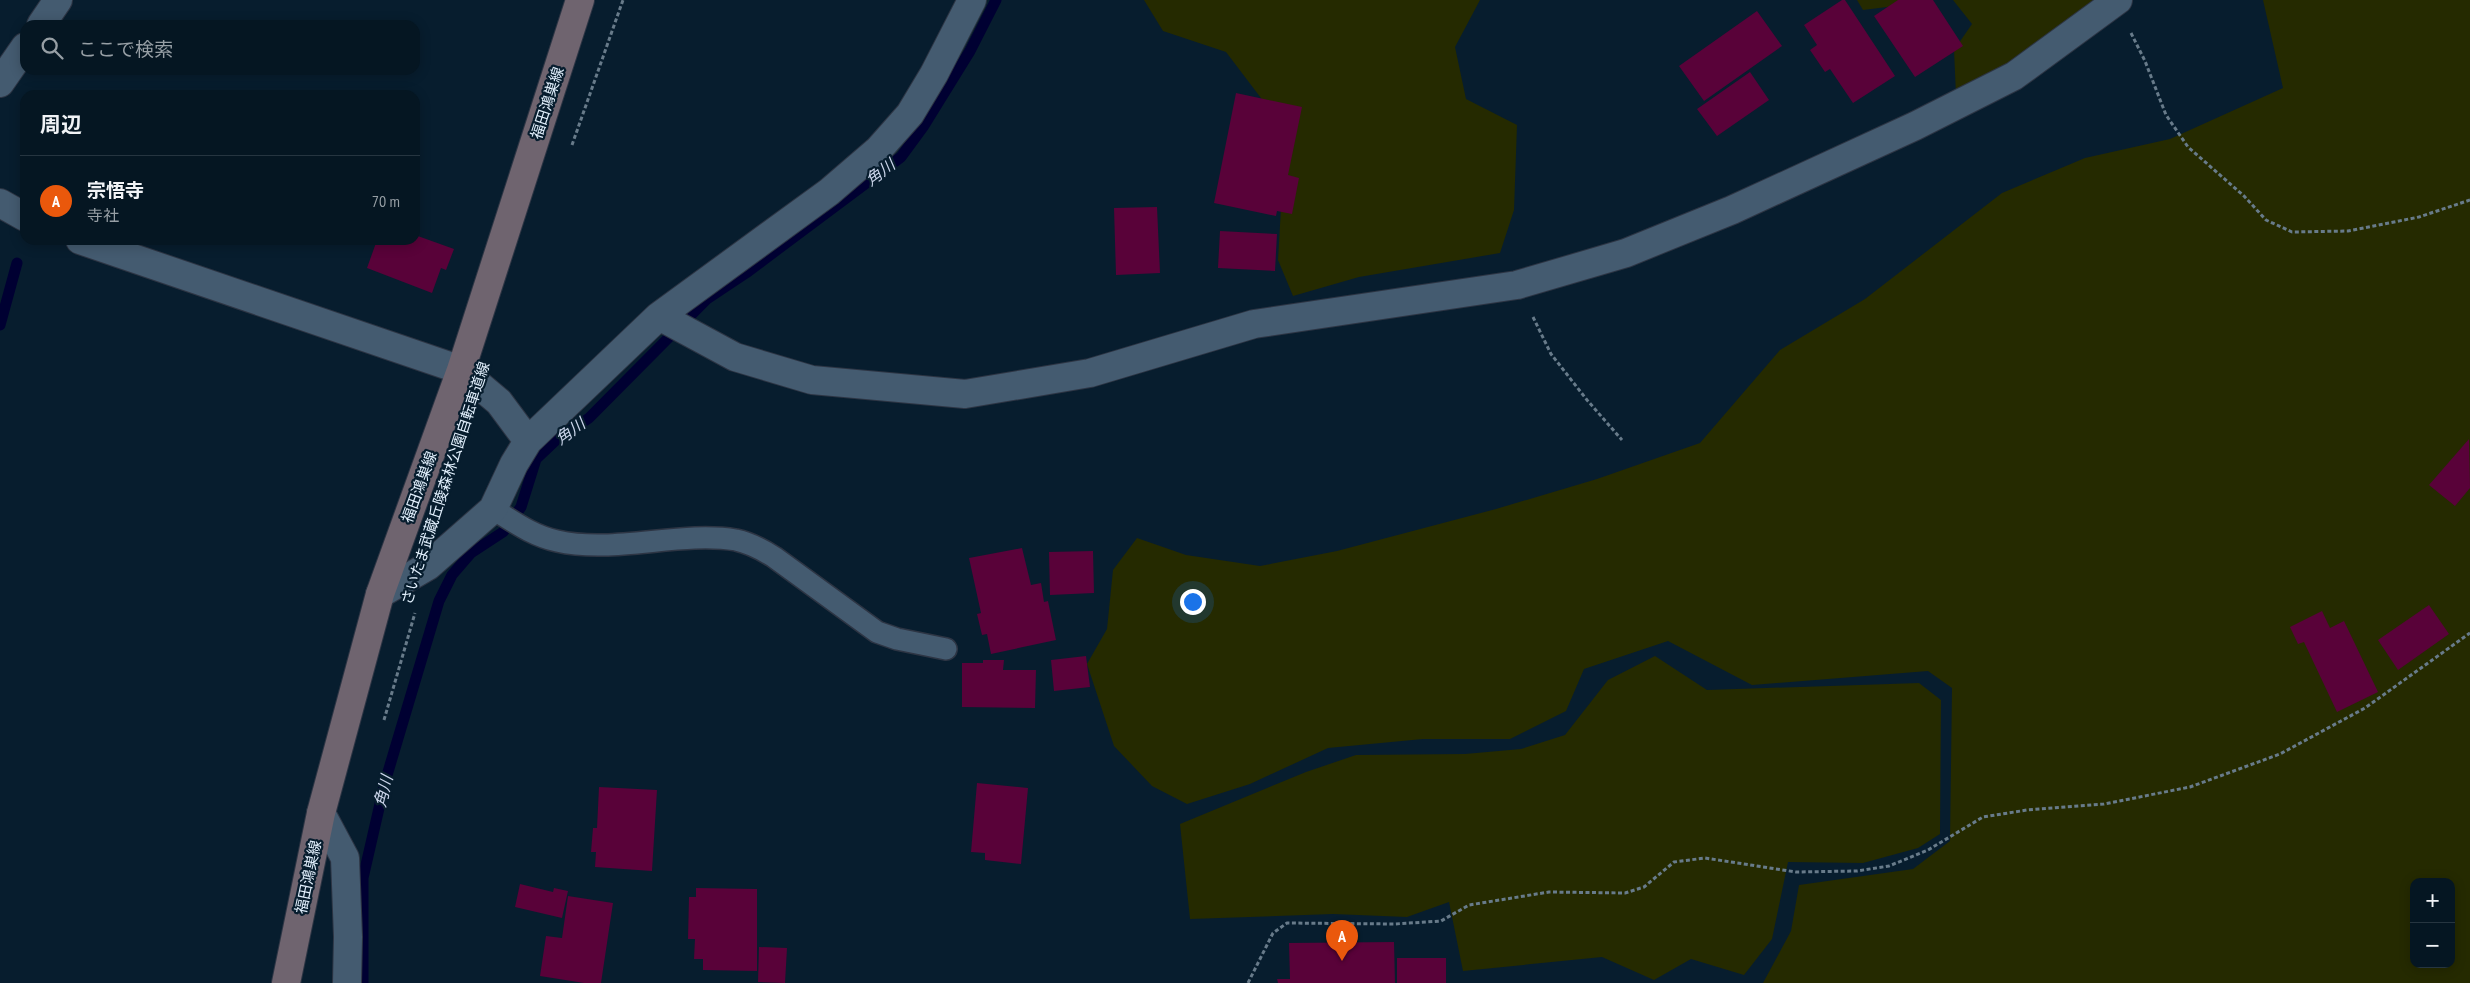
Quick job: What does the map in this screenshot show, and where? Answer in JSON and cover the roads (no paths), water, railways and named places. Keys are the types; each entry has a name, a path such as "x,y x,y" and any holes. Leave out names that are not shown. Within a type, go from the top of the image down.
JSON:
{"main road":[{"name":"福田鴻巣線","path":"286,983 321,813 380,594 461,370 580,0"}],"street":[{"path":"44,20 58,0"},
{"path":"380,594 428,566 493,509 514,464 528,442 659,316 829,192 879,149 910,114 934,74 972,0"},
{"path":"659,316 735,357 812,380 965,394 1090,373 1254,324 1517,285 1626,253 1732,210 1915,126 2014,76 2117,2"},
{"path":"0,83 20,54"},
{"path":"0,203 20,214"},
{"path":"95,245 461,370 499,402 528,442"},
{"path":"321,813 345,858 348,937 347,983"}],"lane":[{"path":"493,509 533,534 558,542 590,544 701,539 737,540 757,547 774,557 877,632 897,639 946,649"}],"waterway":[{"name":"角川","path":"363,983 363,878 385,782 439,601 452,575 471,553 503,532 521,507 536,459 555,441 589,418 707,299 746,273 901,157 923,127 970,51 996,0"},
{"path":"0,325 17,263"}],"place":[{"name":"宗悟寺","path":"1342,961"}]}
